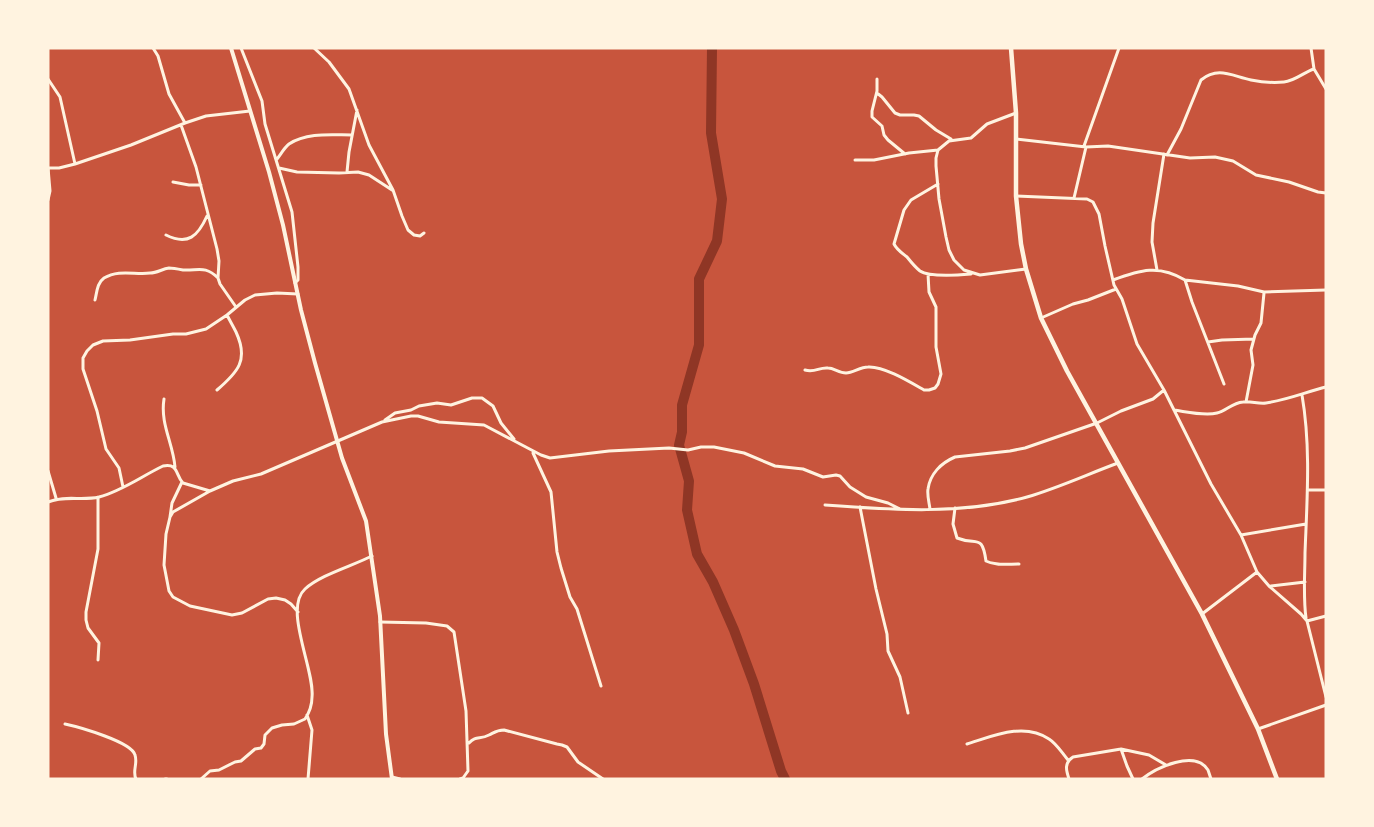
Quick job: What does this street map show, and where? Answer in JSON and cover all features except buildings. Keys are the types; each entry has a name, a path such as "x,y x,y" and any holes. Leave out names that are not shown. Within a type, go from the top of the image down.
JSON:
{"main road":[{"path":"1011,48 1016,113 1016,196 1021,243 1026,269 1041,318 1067,371 1202,614 1258,729 1277,779"}],"street":[{"path":"153,48 158,56 169,94 183,124 192,153 219,261 218,278 236,308"},
{"path":"231,48 280,214 315,363 337,441 366,521 380,622 392,778 400,779"},
{"path":"242,48 262,101 265,124 292,212 299,275 295,283"},
{"path":"314,48 329,62 349,89 372,151 393,190 408,230 420,236 424,233"},
{"path":"1074,198 1085,146 1119,48"},
{"path":"1311,48 1314,69 1326,89"},
{"path":"1157,270 1152,242 1153,223 1165,155 1181,129 1201,80 1216,72 1249,80 1289,82 1314,69"},
{"path":"877,79 877,93 872,117 882,126 888,140 905,154"},
{"path":"48,80 60,97 75,164"},
{"path":"877,93 895,112 900,115 919,116 952,140"},
{"path":"347,172 357,108"},
{"path":"48,200 50,191 48,168 75,164 131,146 206,116 250,111"},
{"path":"973,274 964,270 954,260 949,250 939,199 936,158 938,150 952,140 971,138 987,124 1016,113"},
{"path":"277,159 287,146 299,139 317,135 352,135"},
{"path":"1016,139 1107,146 1190,158 1207,156 1233,161 1256,174 1326,193"},
{"path":"855,160 874,160 938,150"},
{"path":"279,168 297,172 358,172 369,175 393,190"},
{"path":"173,182 201,185"},
{"path":"938,184 911,200 904,210 894,240 895,247 915,267 928,274 954,276 987,275 1026,269"},
{"path":"1016,196 1087,199 1096,206 1113,280 1137,344 1164,390 1211,484 1241,536 1257,572 1307,620"},
{"path":"166,235 174,239 190,238 200,231 208,215"},
{"path":"96,300 100,281 122,273 150,273 171,268 204,269 218,278"},
{"path":"1113,280 1151,269 1170,272 1185,280 1238,286 1264,292 1326,290"},
{"path":"805,370 815,371 826,367 849,373 865,367 873,367 924,390 935,388 941,379 941,374 936,347 936,308 929,292 928,274"},
{"path":"1185,280 1224,384"},
{"path":"1041,318 1116,289"},
{"path":"1246,402 1253,366 1251,350 1261,323 1264,292"},
{"path":"123,487 118,468 106,449 97,411 83,369 83,358 87,351 93,345 103,341 186,334 206,329 255,295 298,294"},
{"path":"217,390 236,372 242,359 239,341 227,315"},
{"path":"1208,342 1254,339"},
{"path":"1174,410 1218,413 1235,403 1267,403 1326,387"},
{"path":"930,509 928,486 934,472 947,460 1025,448 1097,423 1153,399 1164,390"},
{"path":"1302,395 1306,418 1308,490 1305,608 1326,697"},
{"path":"170,517 178,508 210,491 233,481 261,474 359,433 395,413 419,406 437,403 451,405 472,398 482,398 493,406 501,423 517,443"},
{"path":"164,399 162,411 164,422 175,467 182,482 210,491"},
{"path":"382,422 411,416 439,422 484,425 550,459 609,451 669,448 687,450 701,447 723,449 744,453 776,466 803,469 823,477 840,476 850,487 866,497 900,509"},
{"path":"533,451 551,492 557,552 561,568 570,597 577,609 601,686"},
{"path":"48,502 65,497 85,499 98,497 164,466 170,464 175,467"},
{"path":"825,505 930,509 992,504 1028,497 1118,464"},
{"path":"48,471 56,498"},
{"path":"182,482 172,503 166,534 164,565 169,591 173,597 190,606 232,615 242,613 268,599 276,598 285,600 298,612"},
{"path":"1308,490 1326,490"},
{"path":"98,497 98,549 86,612 88,628 99,643 98,660"},
{"path":"860,507 887,634 888,651 900,677 908,713"},
{"path":"955,508 953,524 957,538 981,543 984,546 986,561 989,563 1019,564"},
{"path":"1241,536 1306,524"},
{"path":"201,779 210,771 219,770 241,761 255,749 261,748 265,735 272,728 301,722 307,715 312,697 312,686 297,619 298,602 305,590 321,579 372,556"},
{"path":"1202,614 1257,572"},
{"path":"1269,586 1305,582"},
{"path":"1307,620 1326,616"},
{"path":"380,622 426,623 447,627 454,632 466,711 468,745 468,771 460,779"},
{"path":"1258,729 1326,705"},
{"path":"307,715 312,730 308,779"},
{"path":"66,724 107,737 133,752 136,779"},
{"path":"468,745 475,738 489,735 499,729 504,730 565,746 578,762 603,779"},
{"path":"967,744 1007,731 1023,730 1049,739 1068,760"},
{"path":"1121,748 1133,779"},
{"path":"1070,779 1066,765 1068,760 1073,757 1121,748 1149,754 1166,765"},
{"path":"1142,779 1166,765 1181,761 1196,761 1203,764 1208,769 1211,779"}],"waterway":[{"path":"712,48 711,133 722,199 717,241 699,279 699,345 682,405 682,432 679,445 689,481 687,510 697,554 713,582 734,630 785,779"}]}
